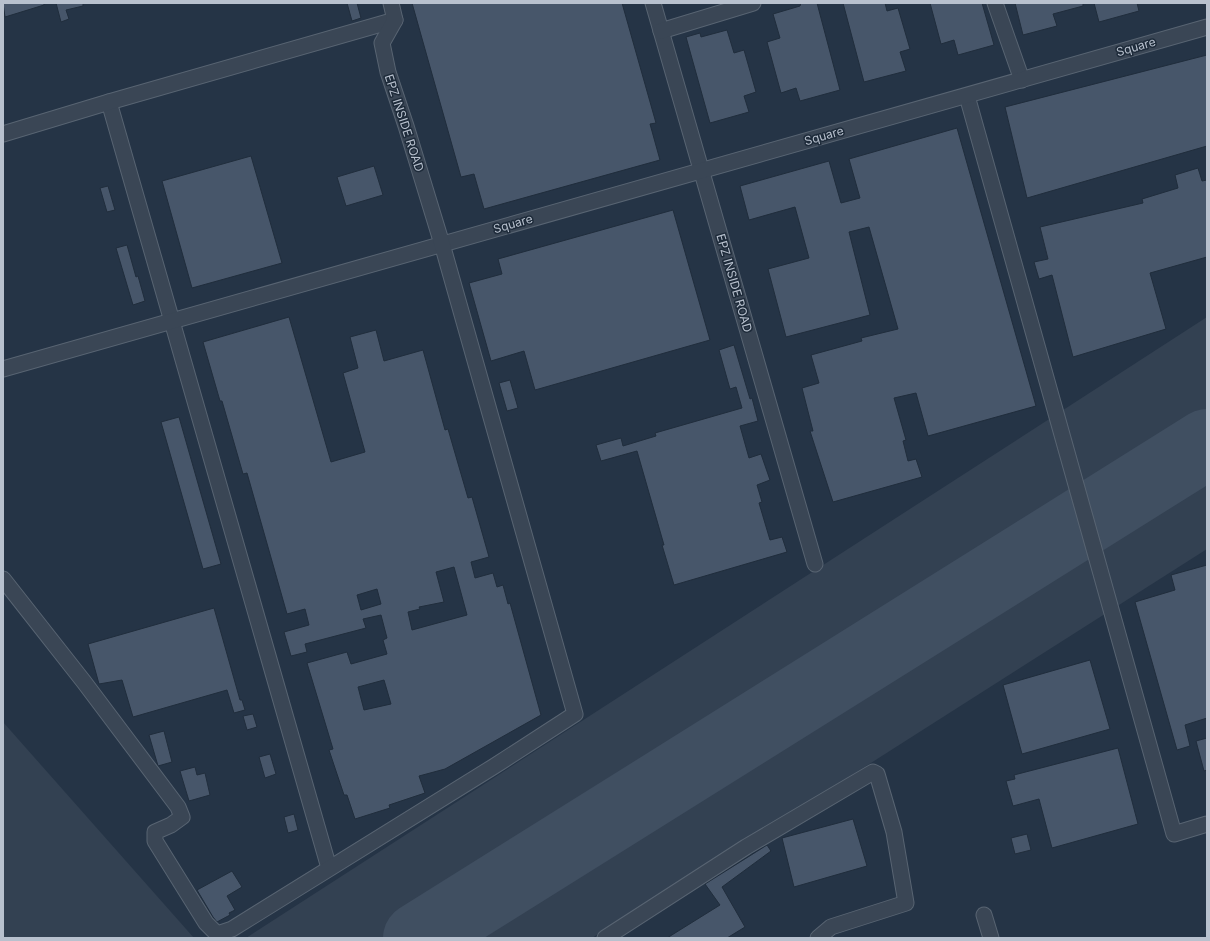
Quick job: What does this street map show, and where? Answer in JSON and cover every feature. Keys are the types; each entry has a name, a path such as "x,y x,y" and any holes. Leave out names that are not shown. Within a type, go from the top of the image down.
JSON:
{"street":[{"path":"3,134 395,20 391,3"},
{"name":"EPZ INSIDE ROAD","path":"652,3 814,564"},
{"path":"661,31 753,3"},
{"path":"994,3 1022,80"},
{"name":"EPZ INSIDE ROAD","path":"329,868 575,714 442,244 388,72 382,43 395,20"},
{"name":"Square","path":"3,369 1207,27"},
{"path":"967,96 1174,834 1207,824"},
{"path":"3,579 84,682 178,806 182,817 171,825 155,832 155,841 206,923 217,934 232,929 329,868 109,102"},
{"path":"605,938 746,847 873,772 877,774 894,832 906,903 831,927 818,938"},
{"path":"984,915 991,938"}],"shaded area":[{"path":"1207,317 1207,549 592,938 246,938"},
{"path":"3,722 194,938 3,938"}],"building":[{"path":"3,3 44,3 44,5 5,17"},
{"path":"56,3 83,3 83,6 66,10 69,19 61,22"},
{"path":"347,3 357,3 361,18 352,21"},
{"path":"412,3 622,3 656,123 650,124 660,160 484,209 474,174 461,177"},
{"path":"801,3 817,3 840,90 800,101 796,88 781,93 767,42 780,38 773,14 800,6"},
{"path":"843,3 885,3 887,11 898,8 910,49 900,52 906,71 864,82"},
{"path":"930,3 982,3 994,45 958,55 954,40 941,44"},
{"path":"1015,3 1083,3 1083,6 1053,14 1057,26 1023,35"},
{"path":"1094,3 1137,3 1139,11 1099,22"},
{"path":"727,30 734,53 744,50 756,92 744,96 749,112 710,123 686,37 700,33 701,37"},
{"path":"1207,55 1207,146 1027,198 1005,107"},
{"path":"957,128 1036,406 928,436 916,393 894,398 906,440 903,441 908,461 916,459 922,477 833,502 810,431 813,431 802,388 819,383 811,355 862,341 861,338 898,329 869,227 849,232 870,315 786,337 768,269 809,258 795,207 749,220 740,186 829,161 841,203 860,198 849,159"},
{"path":"251,156 282,263 192,288 162,181"},
{"path":"374,166 383,195 346,206 337,177"},
{"path":"1198,168 1202,181 1207,180 1207,257 1150,273 1166,329 1073,357 1052,275 1039,279 1034,262 1048,259 1040,227 1143,203 1142,199 1178,188 1175,175"},
{"path":"108,186 115,210 107,212 100,188"},
{"path":"673,210 710,340 535,390 524,351 491,361 469,283 502,274 498,259"},
{"path":"127,245 136,277 138,276 145,301 133,305 116,248"},
{"path":"289,317 331,462 365,452 343,373 358,368 350,337 376,330 384,361 423,350 445,430 448,429 468,498 472,497 489,557 471,562 475,578 493,573 497,587 503,585 508,604 510,603 541,715 445,769 419,776 425,793 389,805 390,808 355,819 347,795 344,795 329,750 333,749 307,663 347,652 351,664 387,654 383,640 387,638 381,615 363,619 366,628 305,644 307,652 291,656 284,632 309,625 305,609 287,614 247,473 243,474 203,342","holes":["454,567 467,615 412,630 408,612 420,609 419,607 444,602 436,572","377,589 381,604 361,610 357,595","384,680 391,704 364,710 358,687"]},
{"path":"734,345 750,399 752,398 758,421 740,426 749,458 761,454 770,480 757,485 762,502 759,503 770,540 782,537 787,552 674,585 637,451 601,461 596,445 621,438 623,446 656,436 655,433 742,408 736,387 730,389 719,350"},
{"path":"510,380 518,408 507,411 499,383"},
{"path":"179,417 221,564 203,569 161,422"},
{"path":"1207,565 1207,718 1185,725 1190,746 1177,750 1135,602 1175,590 1171,575"},
{"path":"214,608 240,700 242,700 245,710 234,713 227,690 133,717 122,680 99,684 88,644"},
{"path":"1090,660 1110,729 1022,754 1003,685"},
{"path":"253,714 257,727 247,730 243,716"},
{"path":"164,731 172,762 158,766 149,735"},
{"path":"1207,738 1207,770 1204,771 1196,741"},
{"path":"1118,748 1138,824 1052,848 1039,799 1013,806 1006,781 1015,779 1014,775"},
{"path":"270,754 276,774 265,778 259,757"},
{"path":"195,767 197,775 205,773 210,795 189,801 180,771"},
{"path":"294,814 298,830 288,833 284,817"},
{"path":"853,819 867,866 794,887 782,838"},
{"path":"1027,834 1031,850 1015,854 1011,838"},
{"path":"767,845 771,851 722,887 745,927 727,938 667,938 720,905 705,884"},
{"path":"232,871 242,887 227,896 235,910 229,913 230,915 217,922 197,890"}],"runway":[{"path":"418,938 1207,444"}]}
